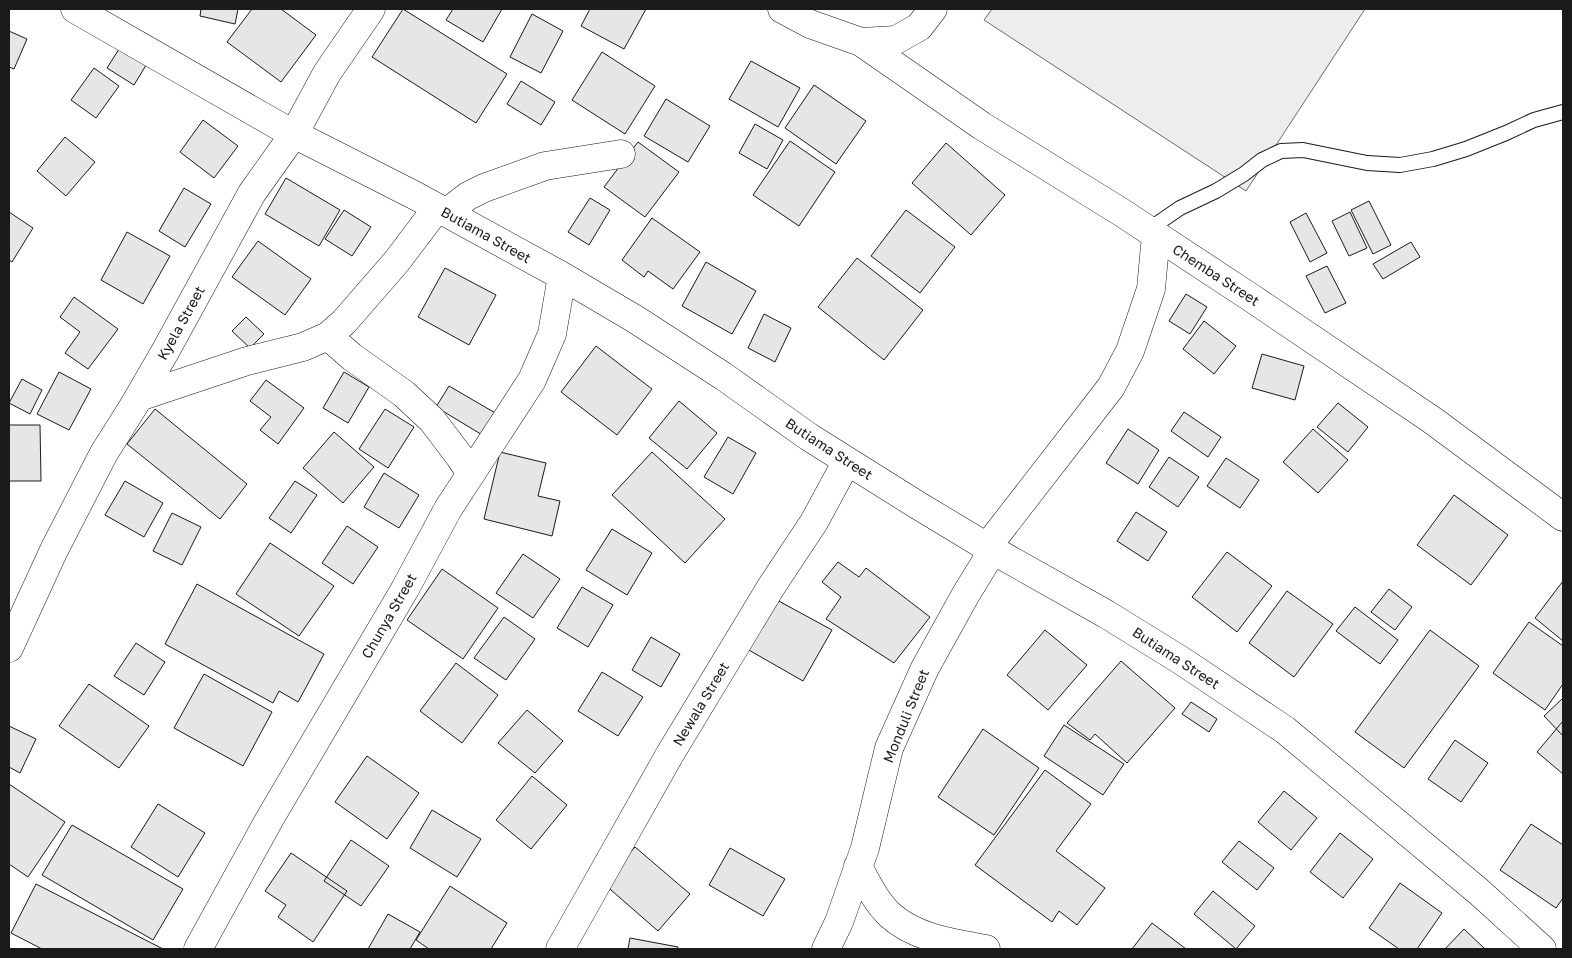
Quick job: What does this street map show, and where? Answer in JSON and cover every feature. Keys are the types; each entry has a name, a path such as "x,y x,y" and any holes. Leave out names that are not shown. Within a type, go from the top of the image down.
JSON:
{"street":[{"name":"Butiama Street","path":"75,9 294,134 442,210 562,276 635,319 847,461 990,549 1106,614 1182,661 1285,730 1478,890 1542,949"},
{"name":"Kyela Street","path":"9,648 50,558 104,454 139,397 252,193 294,134 328,73 371,9"},
{"name":"Chemba Street","path":"782,9 810,24 861,42 982,126 1152,233 1432,420 1563,517"},
{"name":"Chemba Street","path":"861,42 896,40 919,27 933,9"},
{"path":"139,397 247,361 303,347 328,336 344,322 442,210 468,196 484,188 545,166 621,154"},
{"name":"Monduli Street","path":"826,949 839,922 865,848 889,748 925,668 990,549 1111,387 1130,351 1151,289 1152,233"},
{"name":"Chunya Street","path":"198,949 269,820 405,589 448,509 532,380 552,334 562,276"},
{"path":"328,336 352,358 404,394 432,420 471,474"},
{"name":"Newala Street","path":"560,949 670,754 771,587 814,522 847,461"},
{"path":"858,866 872,893 889,914 905,926 932,938 986,949"}],"lane":[{"path":"1152,233 1180,208 1216,191 1244,174 1262,160 1282,151 1303,150 1367,163 1400,165 1433,159 1466,149 1534,120 1563,112"}],"shaded area":[{"path":"992,9 1365,9 1246,191 984,20"}],"building":[{"path":"201,9 238,9 235,24 200,16"},
{"path":"252,9 281,9 316,35 281,82 227,42"},
{"path":"403,9 507,74 476,123 372,57"},
{"path":"453,9 502,9 483,42 446,20"},
{"path":"590,9 646,9 624,49 581,26"},
{"path":"532,14 563,31 541,73 510,57"},
{"path":"9,31 27,39 14,69 9,67"},
{"path":"121,46 148,62 134,85 107,68"},
{"path":"602,52 655,86 625,134 572,100"},
{"path":"751,61 800,88 778,127 729,99"},
{"path":"94,68 119,86 96,118 71,100"},
{"path":"521,81 555,102 541,125 507,104"},
{"path":"814,85 866,121 836,164 785,128"},
{"path":"666,99 710,126 688,162 644,136"},
{"path":"203,120 238,146 214,178 180,152"},
{"path":"755,124 783,140 767,169 739,153"},
{"path":"65,137 95,162 66,196 37,171"},
{"path":"790,141 835,172 799,226 753,195"},
{"path":"638,142 679,172 645,217 604,187"},
{"path":"946,143 1005,195 971,235 912,183"},
{"path":"286,178 340,210 319,246 265,214"},
{"path":"184,188 211,204 185,247 159,231"},
{"path":"590,198 610,210 589,245 568,232"},
{"path":"1369,201 1391,245 1373,254 1351,210"},
{"path":"344,210 371,227 352,256 325,239"},
{"path":"906,210 955,247 920,293 871,256"},
{"path":"9,212 33,228 12,262 9,260"},
{"path":"1350,212 1367,248 1349,256 1332,221"},
{"path":"1306,213 1327,253 1310,262 1290,222"},
{"path":"652,218 700,252 673,289 648,271 644,277 622,260"},
{"path":"127,232 170,256 143,304 101,280"},
{"path":"258,241 311,279 285,315 232,277"},
{"path":"1411,242 1420,257 1383,279 1373,264"},
{"path":"857,258 923,310 884,360 818,307"},
{"path":"706,262 756,291 732,334 682,306"},
{"path":"1327,266 1346,303 1325,313 1306,276"},
{"path":"445,268 496,295 469,345 418,317"},
{"path":"1186,294 1207,307 1190,334 1169,321"},
{"path":"74,297 118,329 88,369 65,353 80,332 60,317"},
{"path":"764,314 791,328 775,362 748,348"},
{"path":"246,317 264,334 250,348 232,331"},
{"path":"1204,321 1236,346 1214,374 1183,349"},
{"path":"596,346 652,389 617,435 561,392"},
{"path":"1262,354 1304,366 1295,400 1252,388"},
{"path":"59,372 91,389 69,430 37,414"},
{"path":"344,372 369,387 348,423 323,408"},
{"path":"22,379 42,390 30,414 9,403"},
{"path":"266,380 304,408 278,444 260,430 271,417 250,401"},
{"path":"449,386 497,414 484,436 436,407"},
{"path":"679,401 717,433 687,469 649,438"},
{"path":"1338,403 1368,427 1348,452 1317,427"},
{"path":"155,409 247,484 220,519 127,444"},
{"path":"385,409 414,427 388,468 359,449"},
{"path":"1184,412 1221,437 1208,457 1171,431"},
{"path":"9,425 40,425 41,481 9,481"},
{"path":"1128,429 1159,450 1138,484 1106,463"},
{"path":"1313,429 1348,460 1318,493 1283,462"},
{"path":"334,432 374,467 343,503 303,468"},
{"path":"728,437 756,453 733,494 704,477"},
{"path":"500,452 546,463 538,496 560,501 552,536 484,519"},
{"path":"652,452 725,519 685,563 612,495"},
{"path":"1169,457 1199,477 1178,507 1149,487"},
{"path":"1226,458 1259,480 1240,508 1207,486"},
{"path":"384,473 419,495 399,528 364,507"},
{"path":"125,481 163,503 144,537 105,515"},
{"path":"295,481 317,495 291,533 269,518"},
{"path":"1454,495 1508,535 1471,585 1417,545"},
{"path":"1136,512 1167,532 1148,561 1117,541"},
{"path":"172,513 201,527 182,565 153,551"},
{"path":"347,526 378,547 353,584 322,563"},
{"path":"612,529 652,553 627,595 586,570"},
{"path":"270,543 334,586 299,636 236,594"},
{"path":"1227,552 1272,586 1237,632 1192,597"},
{"path":"523,554 560,579 533,618 496,593"},
{"path":"838,562 859,577 866,568 930,617 894,663 826,619 841,597 822,582"},
{"path":"442,569 498,608 463,659 407,620"},
{"path":"1563,581 1563,641 1535,618"},
{"path":"197,584 324,654 298,702 279,691 273,703 165,644"},
{"path":"582,587 613,605 588,647 557,628"},
{"path":"1389,589 1412,607 1395,630 1371,612"},
{"path":"1287,591 1333,624 1294,677 1249,643"},
{"path":"775,599 832,630 803,681 747,649"},
{"path":"1355,607 1398,640 1380,664 1336,631"},
{"path":"504,617 535,639 506,680 474,658"},
{"path":"1529,622 1563,646 1563,684 1545,710 1493,673"},
{"path":"1045,630 1087,665 1048,710 1007,675"},
{"path":"1430,630 1479,666 1404,768 1355,732"},
{"path":"651,637 680,654 661,687 632,670"},
{"path":"136,643 165,662 144,695 114,676"},
{"path":"1121,661 1175,708 1127,763 1095,734 1090,740 1067,723"},
{"path":"456,663 498,695 462,743 420,711"},
{"path":"602,672 643,697 618,736 578,711"},
{"path":"204,674 272,712 243,766 174,728"},
{"path":"89,684 149,726 119,768 59,726"},
{"path":"1563,698 1563,736 1544,716"},
{"path":"1191,702 1217,719 1209,732 1182,714"},
{"path":"527,710 563,741 535,773 498,743"},
{"path":"1563,721 1563,774 1537,752"},
{"path":"1064,725 1124,764 1103,795 1044,756"},
{"path":"9,726 36,739 20,773 9,767"},
{"path":"983,729 1039,768 994,835 938,797"},
{"path":"1455,740 1488,763 1461,802 1428,779"},
{"path":"367,756 419,793 387,839 335,802"},
{"path":"1045,770 1091,804 1056,851 1105,888 1077,925 1059,911 1052,922 975,865"},
{"path":"532,776 567,805 531,849 496,820"},
{"path":"9,784 65,822 28,877 9,864"},
{"path":"1284,791 1317,818 1291,850 1258,822"},
{"path":"158,804 205,833 178,877 131,847"},
{"path":"432,810 481,839 457,877 410,848"},
{"path":"1531,824 1563,845 1563,898 1556,908 1500,870"},
{"path":"72,825 183,889 153,940 42,875"},
{"path":"1340,833 1373,859 1343,898 1310,872"},
{"path":"351,840 389,866 361,906 324,881"},
{"path":"1239,841 1274,868 1257,890 1222,862"},
{"path":"635,847 690,894 658,931 603,883"},
{"path":"730,848 785,879 763,916 709,885"},
{"path":"291,853 347,891 313,942 278,917 286,905 265,891"},
{"path":"1400,883 1442,913 1417,949 1399,949 1369,928"},
{"path":"36,884 163,949 42,949 11,933"},
{"path":"450,886 507,923 491,949 429,949 416,940"},
{"path":"1213,891 1255,926 1236,949 1194,914"},
{"path":"388,914 420,932 410,949 368,949"},
{"path":"1152,923 1186,949 1132,949"},
{"path":"1464,929 1485,949 1445,949"},
{"path":"630,938 678,947 677,949 628,949"}]}
